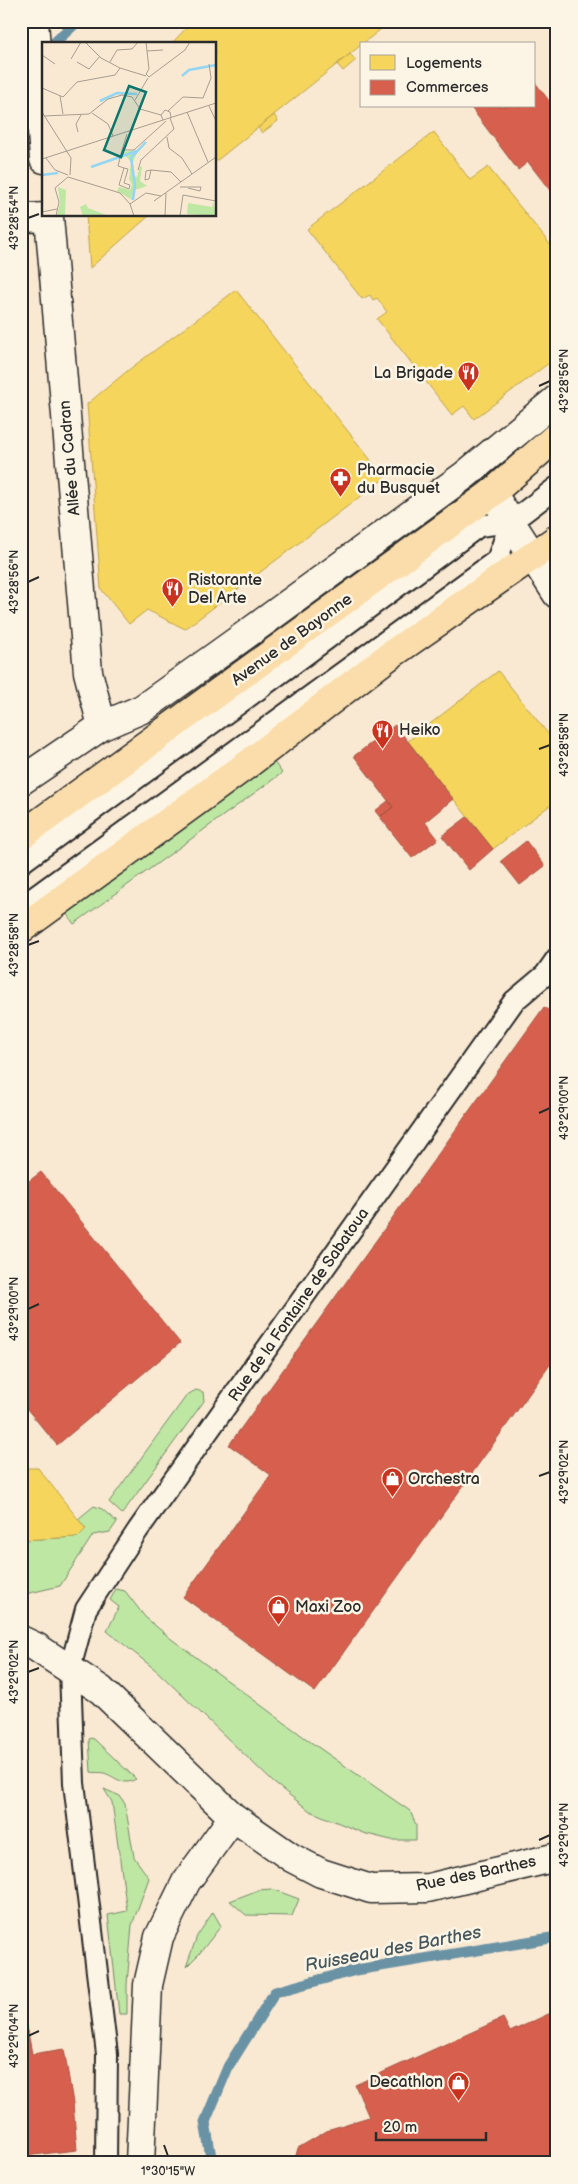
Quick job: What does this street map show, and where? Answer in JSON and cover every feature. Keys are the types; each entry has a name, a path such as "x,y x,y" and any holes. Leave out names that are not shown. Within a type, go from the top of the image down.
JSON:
{"main road":[{"name":"Avenue de Bayonne","path":"21,836 492,493 557,436"},
{"path":"21,929 248,764 388,656 557,539"}],"street":[{"path":"35,33 42,134"},
{"name":"Allée du Cadran","path":"21,218 49,216 88,672 102,726"},
{"name":"Avenue de Bayonne","path":"21,781 102,726 142,709 465,475 557,399"},
{"path":"492,493 557,594"},
{"name":"Rue des Barthes","path":"21,1640 36,1647 102,1690 234,1816 292,1858 321,1873 371,1889 428,1888 557,1857"},
{"path":"140,2163 148,1985 160,1937 186,1882 234,1816"}],"lane":[{"path":"21,863 479,526 511,522 557,488"},
{"path":"21,907 497,560 511,522"},
{"name":"Rue de la Fontaine de Sabatoua","path":"106,2163 106,2054 74,1783 70,1669 86,1609 138,1530 514,1001 545,975 557,958"}],"green space":[{"path":"271,758 282,773 74,924 63,909"},
{"path":"196,1390 203,1392 204,1401 122,1514 109,1502 187,1395"},
{"path":"94,1506 102,1509 117,1522 110,1532 93,1535 60,1586 21,1595 21,1540 78,1537 86,1529 78,1519"},
{"path":"116,1589 125,1591 145,1617 170,1638 312,1743 410,1811 416,1825 416,1840 391,1840 363,1833 310,1811 274,1783 157,1671 107,1631 119,1607 110,1600"},
{"path":"91,1738 136,1779 123,1782 104,1773 91,1772 89,1739"},
{"path":"104,1789 120,1796 125,1804 134,1857 149,1878 132,1925 127,1984 127,2014 119,2014 108,1915 127,1911 112,1802"},
{"path":"272,1889 299,1899 292,1916 246,1915 230,1901 258,1890"},
{"path":"213,1912 221,1926 186,1967 197,1936"}],"building: Logements":[{"path":"193,21 391,21 365,42 360,42 360,46 216,161 216,42 173,42"},
{"path":"350,54 356,60 343,71 337,64"},
{"path":"274,115 278,121 262,133 258,128"},
{"path":"434,132 470,180 488,167 557,253 557,357 474,419 464,406 452,415 377,319 387,312 377,298 373,300 370,295 362,299 307,229"},
{"path":"86,216 149,216 90,268"},
{"path":"236,290 385,478 185,629 147,610 129,624 101,589 87,404 131,368"},
{"path":"498,671 557,745 557,800 493,849 408,741"},
{"path":"21,1468 38,1468 86,1529 78,1537 21,1540"}],"building: Commerces":[{"path":"536,84 557,111 557,196 555,197 528,162 518,170 472,109 536,108"},
{"path":"395,725 453,799 425,822 438,839 412,858 380,817 393,807 354,756"},
{"path":"388,801 393,807 380,817 375,811"},
{"path":"467,817 493,849 469,870 442,836"},
{"path":"526,841 545,866 520,885 501,861"},
{"path":"544,1007 557,1017 557,1355 315,1692 183,1597 271,1475 229,1445"},
{"path":"41,1172 180,1343 57,1445 21,1402 21,1187"},
{"name":"Decathlon","path":"557,2010 557,2163 294,2163 298,2148 330,2129 369,2117 355,2085 503,2018 510,2032"},
{"path":"21,2021 26,2021 32,2054 64,2049 73,2103 77,2150 25,2156 26,2163 21,2163"}],"waterway":[{"path":"55,42 78,21"},
{"name":"Ruisseau des Barthes","path":"212,2163 205,2122 228,2067 275,1992 356,1970 557,1937"}],"place":[{"name":"La Brigade","path":"469,392"},
{"name":"Pharmacie du Busquet","path":"341,498"},
{"name":"Ristorante Del Arte","path":"172,608"},
{"name":"Heiko","path":"383,749"},
{"name":"Orchestra","path":"392,1498"},
{"name":"Maxi Zoo","path":"279,1626"},
{"name":"Decathlon","path":"459,2101"}]}
